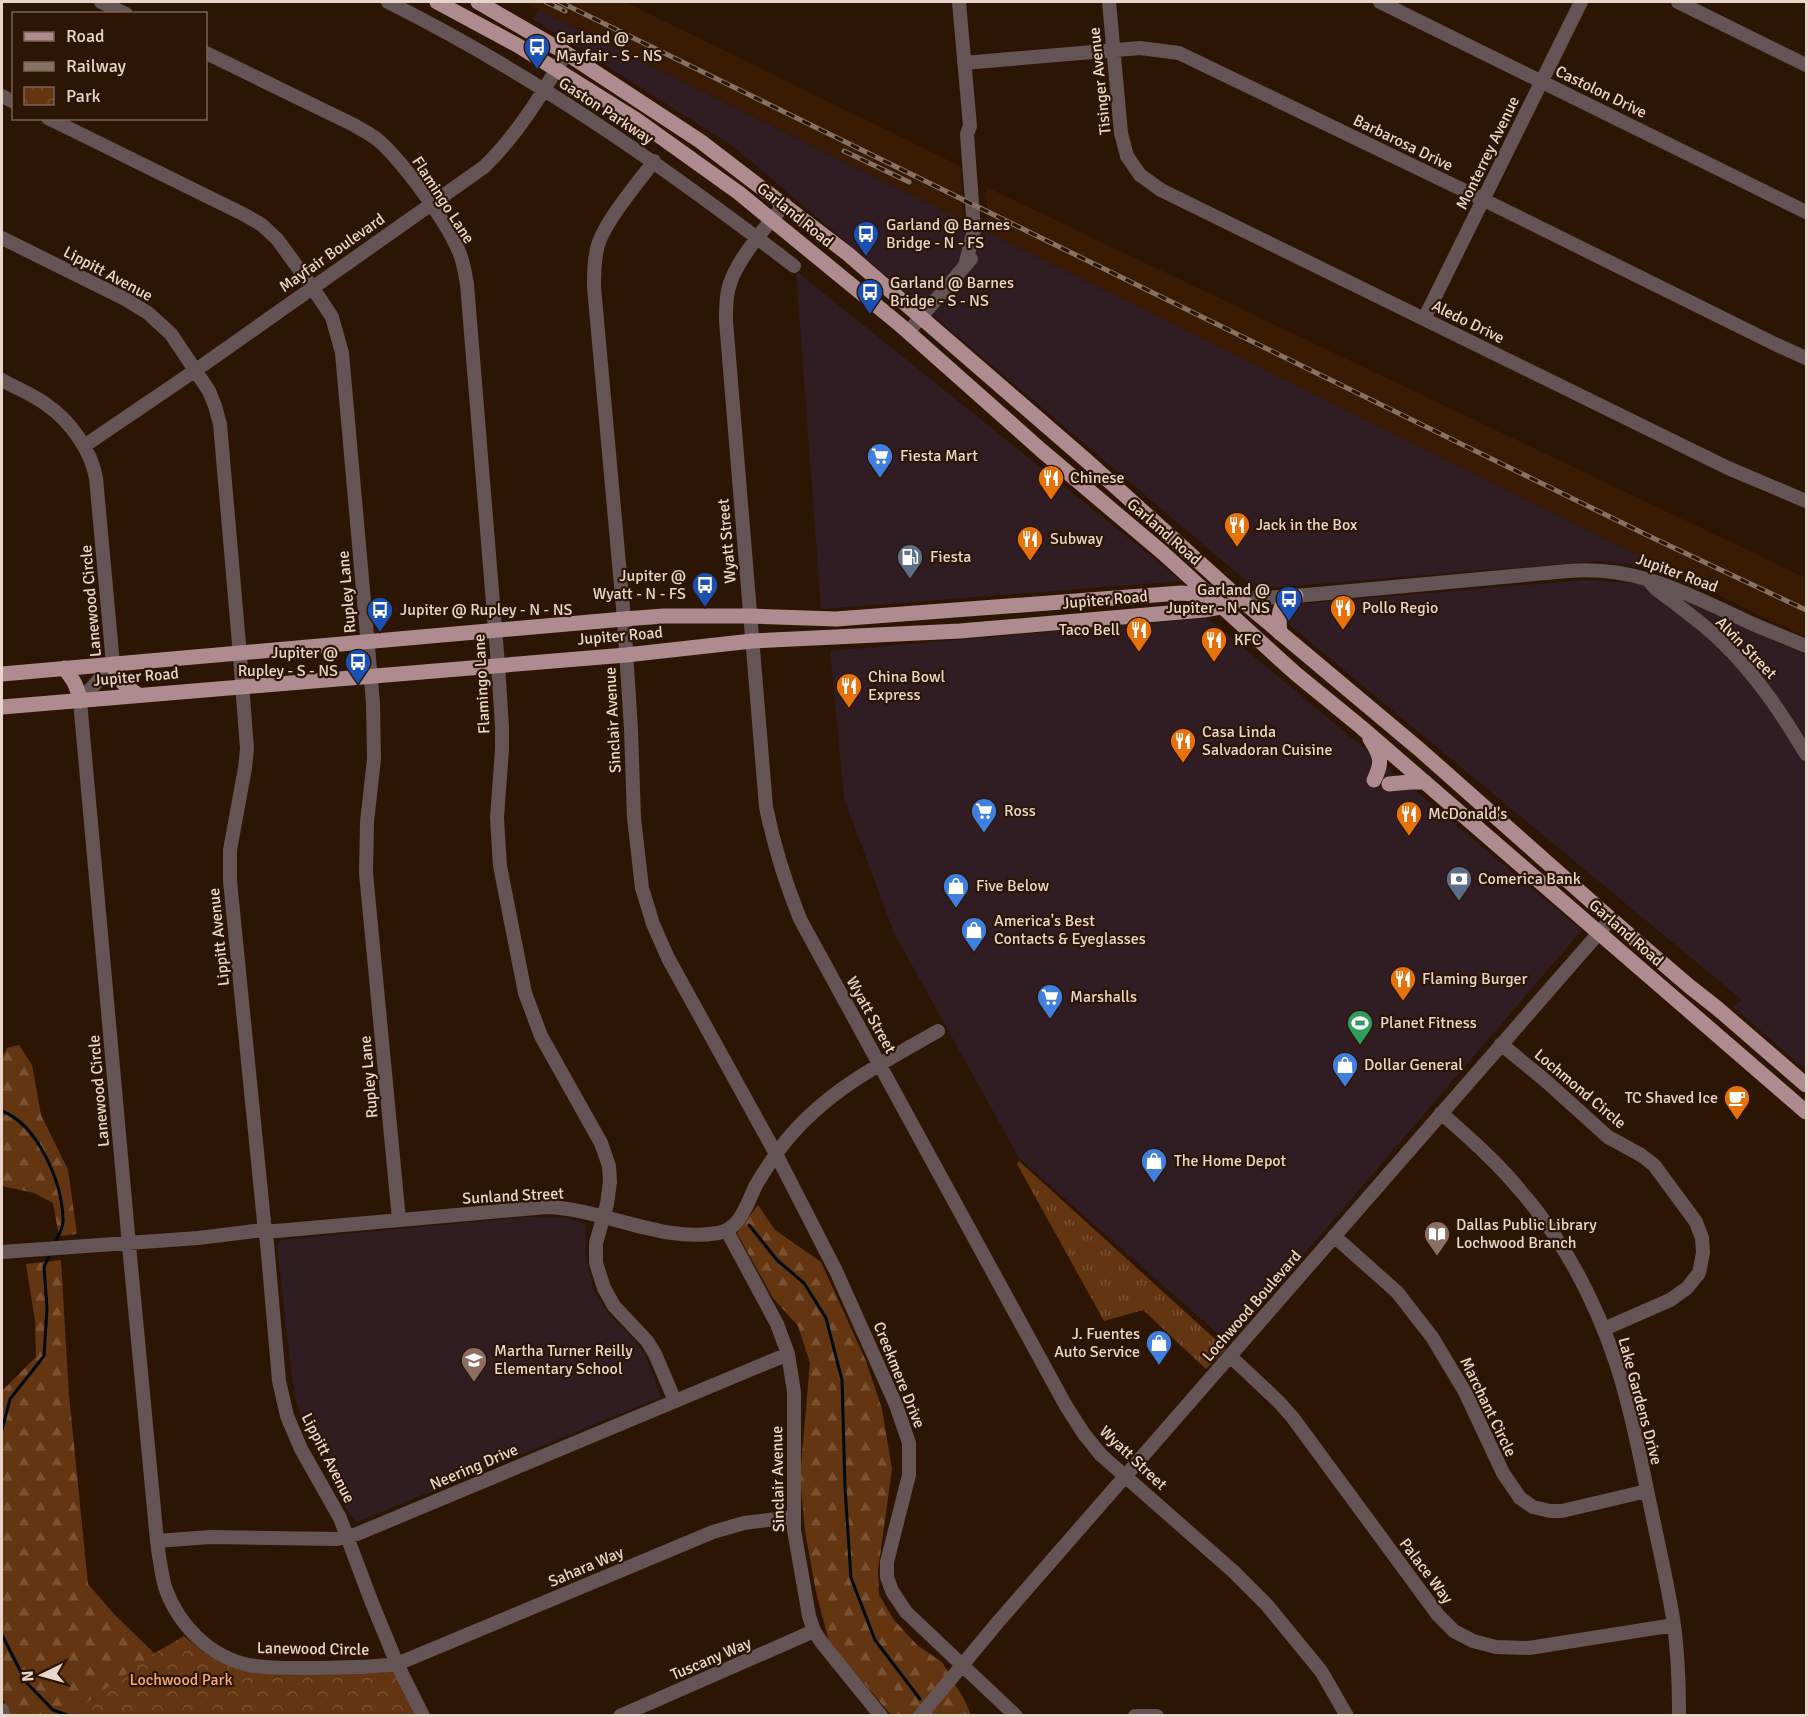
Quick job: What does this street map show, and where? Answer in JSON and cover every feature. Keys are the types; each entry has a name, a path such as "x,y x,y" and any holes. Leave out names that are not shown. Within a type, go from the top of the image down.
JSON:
{"main road":[{"name":"Garland Road","path":"438,2 517,45 637,120 772,219 908,332 1092,494 1163,553 1295,673 1361,727 1806,1112"},
{"name":"Garland Road","path":"478,2 566,53 700,141 848,254 1106,478 1240,599 1419,749 1611,919 1806,1085"},
{"path":"991,406 1004,390"},
{"path":"1092,494 1106,478"},
{"name":"Jupiter Road","path":"2,674 664,616 820,619 1181,593 1240,599"},
{"path":"1280,633 1279,619 1282,606 1288,598 1296,596"},
{"name":"Jupiter Road","path":"2,707 626,655 752,641 960,631 1222,608 1240,599"},
{"path":"1050,603 1062,621"},
{"path":"874,616 880,636"},
{"path":"113,664 115,674 121,682 138,695"},
{"path":"64,668 75,681 80,700"},
{"path":"1361,727 1377,751 1380,760 1380,768 1374,780"},
{"path":"1389,784 1425,782"},
{"path":"1747,1061 1760,1045"}],"street":[{"path":"101,2 122,12"},
{"name":"Gaston Parkway","path":"388,2 441,28 545,90 654,161 794,266"},
{"path":"908,332 976,253 981,236 982,220 975,133 970,126 959,2"},
{"name":"Tisinger Avenue","path":"1109,2 1120,133 1127,156"},
{"name":"Castolon Drive","path":"1380,2 1806,212"},
{"name":"Monterrey Avenue","path":"1424,320 1581,2"},
{"path":"1678,2 1806,65"},
{"name":"Barbarosa Drive","path":"964,63 1140,48 1179,53 1806,358"},
{"name":"Flamingo Lane","path":"207,53 376,138 396,158 431,205 450,234 460,256 466,284 496,630 502,727 497,818 500,866 525,993 541,1036 601,1143 609,1166 610,1182 607,1204 596,1244 596,1263 604,1288 614,1306 647,1341 675,1401"},
{"name":"Mayfair Boulevard","path":"84,446 484,167 499,152 545,90 566,53"},
{"name":"Rupley Lane","path":"52,120 262,225 277,239 312,287 332,317 338,335 342,353 375,728 367,822 366,873 399,1220"},
{"name":"Aledo Drive","path":"1127,156 1140,175 1161,189 1728,468 1806,501"},
{"name":"Sinclair Avenue","path":"654,161 606,227 598,243 594,267 624,619 634,818 642,888 653,924 668,958 776,1155"},
{"name":"Wyatt Street","path":"784,204 731,279 726,321 766,807 775,850 788,890 800,919 1066,1406 1084,1434 1101,1455 1234,1572 1266,1604 1321,1671 1347,1716"},
{"name":"Lippitt Avenue","path":"2,238 125,299 148,313 171,334 196,370 216,406 220,424 247,749 230,850 230,881 279,1381 294,1433 340,1518 397,1664 423,1716"},
{"name":"Lanewood Circle","path":"2,380 47,404 72,430 84,446 96,478 113,664 80,700 157,1542 165,1586 172,1604 190,1630 207,1646 231,1659 249,1665 276,1668 367,1667 397,1664"},
{"name":"Jupiter Road","path":"1240,599 1590,569 1622,572 1647,578 1806,646"},
{"name":"Alvin Street","path":"1647,578 1655,588 1733,654 1769,696 1806,754"},
{"path":"1705,629 1710,626 1717,606"},
{"name":"Lochwood Boulevard","path":"920,1716 998,1622 1611,919"},
{"path":"727,1231 744,1213 757,1184 797,1127 848,1083 938,1031"},
{"name":"Lochmond Circle","path":"1501,1044 1608,1137 1654,1165 1696,1222 1702,1238 1703,1253 1699,1273 1687,1288 1670,1300 1604,1329"},
{"name":"Lake Gardens Drive","path":"1441,1113 1502,1170 1547,1225 1587,1291 1604,1329 1624,1392 1665,1572 1674,1625 1679,1679 1679,1716"},
{"name":"Creekmere Drive","path":"776,1155 836,1271 896,1405 909,1443 909,1475 887,1562 887,1577 892,1591 906,1612 1016,1716"},
{"name":"Sunland Street","path":"2,1252 547,1207 568,1209 672,1232 695,1234 727,1231"},
{"name":"Sinclair Avenue","path":"727,1231 777,1324 788,1354 794,1392 793,1517 809,1617 814,1631 881,1716"},
{"name":"Marchant Circle","path":"1334,1236 1396,1292 1431,1337 1466,1392 1503,1473 1520,1498 1533,1507 1562,1511 1647,1491"},
{"name":"Neering Drive","path":"157,1542 210,1536 337,1539 371,1528 788,1354"},
{"name":"Palace Way","path":"1230,1356 1279,1402 1293,1419 1438,1615 1454,1631 1473,1641 1496,1647 1529,1648 1674,1625"},
{"name":"Sahara Way","path":"397,1664 713,1532 744,1523 793,1517"},
{"name":"Tuscany Way","path":"621,1716 814,1631"},
{"path":"2,1710 4,1715"},
{"path":"1135,1716 1157,1716"}],"shaded area":[{"path":"523,2 625,2 960,166 965,221"},
{"path":"539,9 1667,569 1599,561 1256,589 734,147 533,19"},
{"path":"986,187 1806,578 1806,637 987,232"},
{"path":"796,271 1182,581 821,609"},
{"path":"1585,580 1647,584 1806,655 1806,1070 1733,1007 1742,1000 1286,622 1295,604"},
{"path":"1208,618 1582,930 1228,1343 1019,1158 894,933 844,798 830,651"},
{"name":"Martha Turner Reilly Elementary School","path":"525,1217 566,1218 586,1224 586,1258 593,1288 609,1315 633,1338 645,1354 661,1397 357,1522 349,1514 303,1424 295,1396 291,1369 277,1246 281,1240"}],"green space":[{"path":"19,1045 32,1065 41,1115 68,1170 77,1234 59,1236 53,1203 34,1193 2,1186 2,1057 7,1048"},
{"path":"1019,1161 1226,1349 1206,1369 1143,1310 1104,1321 1017,1164"},
{"path":"758,1205 775,1230 821,1262 866,1361 882,1409 892,1469 878,1571 879,1595 894,1620 917,1645 942,1662 971,1715 891,1715 829,1642 816,1592 805,1531 800,1477 810,1363 798,1326 773,1298 737,1233"},
{"path":"61,1260 69,1395 88,1584 113,1613 154,1653 179,1645 206,1662 417,1715 11,1716 2,1697 2,1391 36,1357 35,1321 26,1264"},
{"name":"Lochwood Park","path":"184,1636 207,1654 238,1669 278,1674 324,1674 385,1672 391,1669 406,1692 416,1716 68,1716 155,1653"}],"waterway":[{"path":"2,1111 15,1118 27,1129 46,1156 53,1172 62,1204 63,1219 56,1241"},
{"path":"749,1225 777,1260 804,1283 826,1318 842,1380 845,1488 851,1578 875,1640 920,1699"},
{"path":"2,1430 10,1399 44,1356 47,1308 44,1267 49,1256"},
{"path":"2,1635 26,1682 53,1710 70,1716"}],"railway":[{"path":"546,2 565,11"},
{"path":"560,2 1653,538 1806,610"},
{"path":"844,151 909,182"}],"place":[{"name":"Garland @ Mayfair - S - NS","path":"537,70"},
{"name":"Garland @ Barnes Bridge - N - FS","path":"866,257"},
{"name":"Garland @ Barnes Bridge - S - NS","path":"870,315"},
{"name":"Fiesta Mart","path":"880,479"},
{"name":"Chinese","path":"1051,501"},
{"name":"Jack in the Box","path":"1237,548"},
{"name":"Subway","path":"1030,562"},
{"name":"Fiesta","path":"910,580"},
{"name":"Jupiter @ Wyatt - N - FS","path":"705,608"},
{"name":"Garland @ Jupiter - N - NS","path":"1289,622"},
{"name":"Pollo Regio","path":"1343,631"},
{"name":"Jupiter @ Rupley - N - NS","path":"380,633"},
{"name":"Taco Bell","path":"1139,653"},
{"name":"KFC","path":"1214,663"},
{"name":"Jupiter @ Rupley - S - NS","path":"358,685"},
{"name":"China Bowl Express","path":"849,709"},
{"name":"Casa Linda Salvadoran Cuisine","path":"1183,764"},
{"name":"Ross","path":"984,834"},
{"name":"McDonald's","path":"1409,837"},
{"name":"Comerica Bank","path":"1459,902"},
{"name":"Five Below","path":"956,909"},
{"name":"America's Best Contacts & Eyeglasses","path":"974,953"},
{"name":"Flaming Burger","path":"1403,1002"},
{"name":"Marshalls","path":"1050,1020"},
{"name":"Planet Fitness","path":"1360,1046"},
{"name":"Dollar General","path":"1345,1088"},
{"name":"TC Shaved Ice","path":"1737,1121"},
{"name":"The Home Depot","path":"1154,1184"},
{"name":"Dallas Public Library Lochwood Branch","path":"1437,1257"},
{"name":"J. Fuentes Auto Service","path":"1159,1366"},
{"name":"Martha Turner Reilly Elementary School","path":"474,1383"}]}
